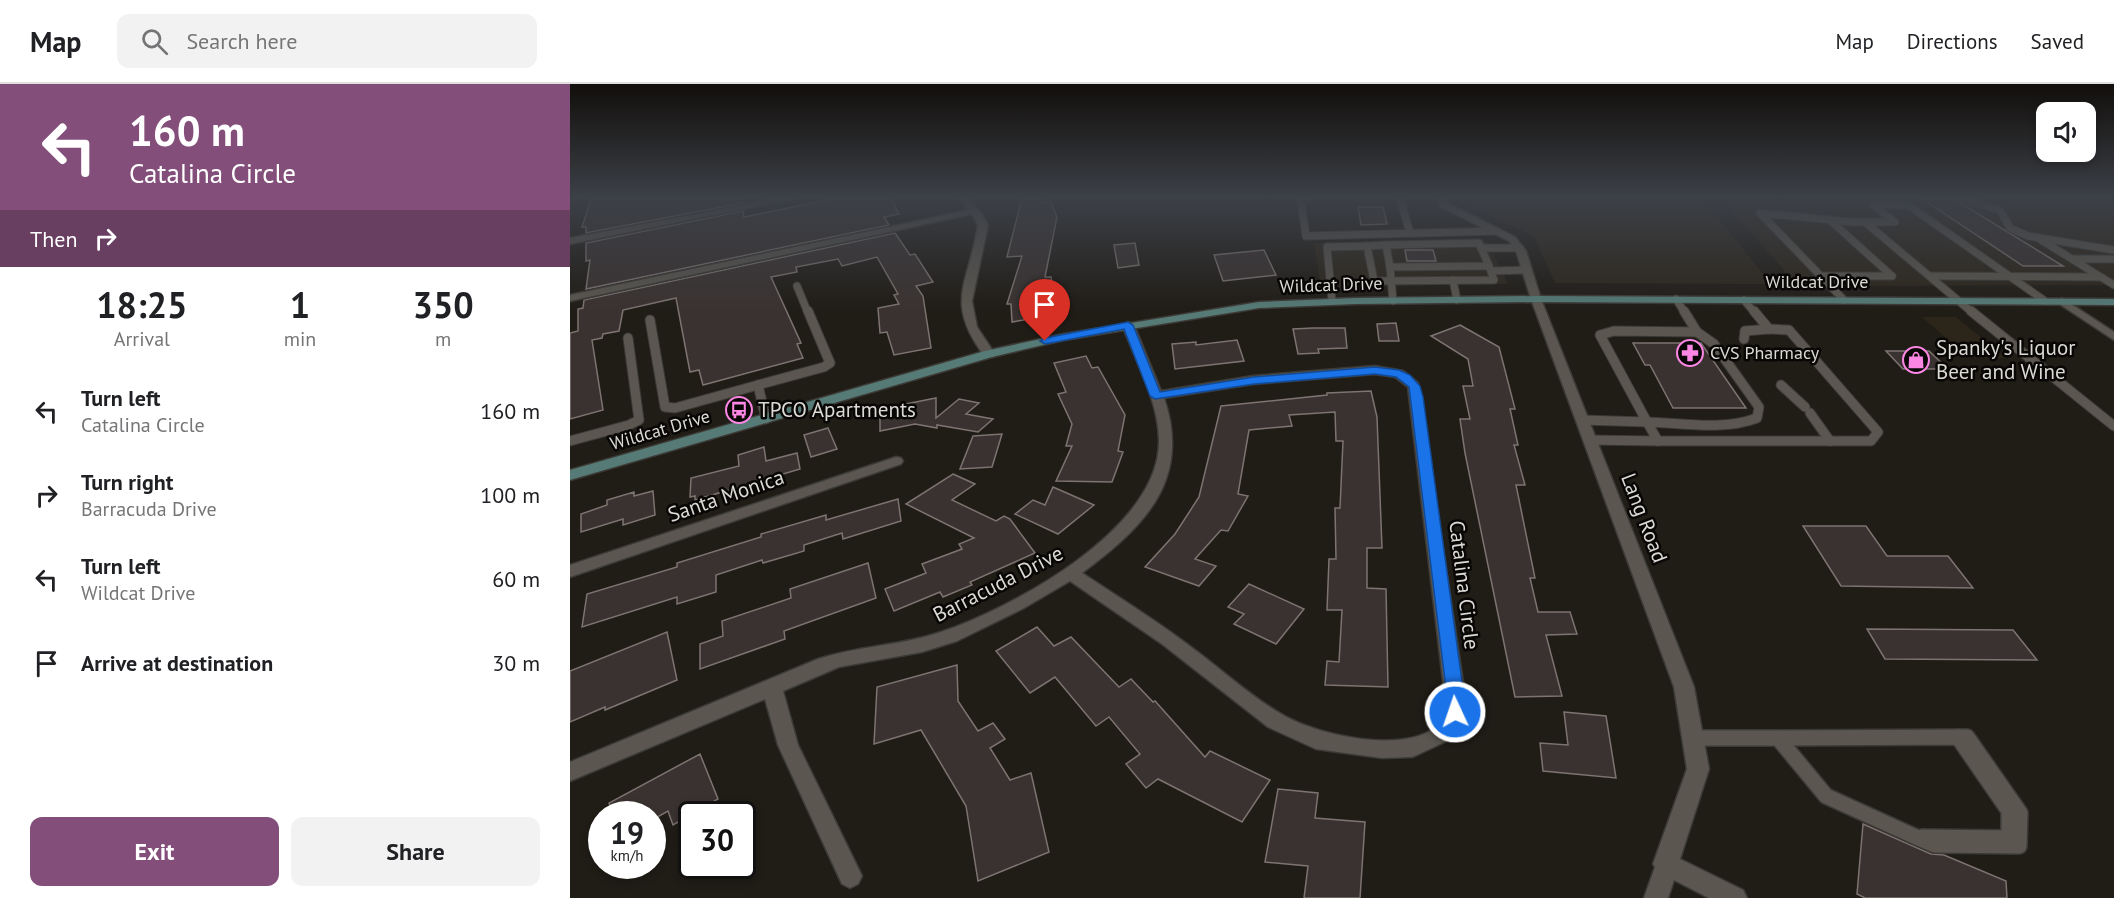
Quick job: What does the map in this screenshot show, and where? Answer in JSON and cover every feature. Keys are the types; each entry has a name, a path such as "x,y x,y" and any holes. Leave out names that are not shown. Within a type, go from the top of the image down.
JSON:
{"main road":[{"name":"Wildcat Drive","path":"570,475 989,354 1128,325 1259,305 1332,301 1536,299 2114,302"}],"street":[{"path":"570,241 596,236"},
{"path":"570,297 857,236"},
{"path":"980,236 969,283 967,310 971,327 989,354"},
{"path":"1506,236 1520,248"},
{"name":"Lang Road","path":"1520,248 1536,299 1684,687 1698,770 1665,864 1656,898"},
{"path":"2062,302 2114,337"},
{"name":"Barracuda Drive","path":"570,772 825,664 919,646 951,637 1072,574 1120,533 1138,513 1161,477 1166,456 1167,434 1128,325"},
{"name":"Catalina Circle","path":"1072,574 1168,639 1275,722 1316,740 1382,749 1412,748 1444,733 1450,724 1455,712 1454,689 1414,386 1399,374 1375,370 1254,380 1155,396"},
{"name":"Santa Monica","path":"570,571 896,461"},
{"path":"772,688 788,745 850,876"},
{"path":"1665,864 1735,898"}],"lane":[{"path":"1782,236 1844,300"},
{"path":"1820,276 1892,276 1848,236"},
{"path":"1882,236 2114,426"},
{"path":"1952,236 2045,301"},
{"path":"2032,236 2114,285"},
{"path":"2037,238 2114,250"},
{"path":"1332,301 1327,247 1479,243 1494,280 1374,281 1367,246"},
{"path":"1386,246 1394,301"},
{"path":"1481,248 1520,248"},
{"path":"2072,259 2114,259"},
{"path":"1390,267 1527,270"},
{"path":"1931,276 2101,277"},
{"path":"1453,280 1457,300"},
{"path":"650,320 665,407 675,408 824,367 830,363 797,286"},
{"path":"1582,420 1735,424 1750,422 1756,418 1759,407 1743,382 1714,344 1697,332 1676,299"},
{"path":"1744,300 1769,329"},
{"path":"1590,440 1871,441 1878,432 1789,330 1745,331 1744,339"},
{"path":"1658,441 1600,335 1614,331 1697,332"},
{"path":"570,441 629,425 639,420 628,338"},
{"path":"758,385 766,419"},
{"path":"1781,385 1807,410 1830,441"},
{"path":"1693,738 1777,737 1962,737 2020,813 2019,846 1935,844 1916,837 1826,796 1777,737"}],"shaded area":[{"path":"1534,236 1732,236 1771,284 1555,283"},
{"path":"1754,236 2114,236 2114,285 1798,286"},
{"path":"1483,239 1487,242 1508,284 1321,287 1314,243"},
{"path":"1922,317 1956,317 2006,358 1969,358"}],"building":[{"path":"620,236 837,236 586,289 590,260 586,261 586,243"},
{"path":"881,236 897,236 910,255 915,254 933,282 916,286 923,296 931,348 894,355 887,332 880,333 878,308 899,304 894,295 898,294 877,257 842,266 838,259 796,267 797,272 771,277 801,343 797,344 803,358 703,385 699,370 690,372 676,298 623,310 619,331 603,334 602,338 592,340 603,410 570,419 570,333 578,331 578,309 583,308 584,300"},
{"path":"1012,236 1053,236 1045,277 1051,277 1056,309 1041,312 1042,317 1012,322 1011,304 1007,304 1022,256 1007,257"},
{"path":"1978,236 2014,236 2063,266 2023,266"},
{"path":"1135,243 1139,265 1118,268 1114,245"},
{"path":"1264,250 1276,275 1223,281 1214,255"},
{"path":"1405,250 1433,250 1436,261 1407,261"},
{"path":"1396,323 1399,341 1379,341 1377,324"},
{"path":"1460,325 1499,347 1515,409 1510,409 1518,445 1514,445 1525,485 1516,485 1535,578 1530,578 1538,612 1570,612 1577,634 1546,635 1562,696 1515,697 1460,419 1470,419 1463,386 1473,386 1468,359 1431,336"},
{"path":"1345,328 1347,348 1318,349 1319,353 1298,354 1293,329"},
{"path":"1237,340 1244,361 1175,369 1172,344 1196,342 1196,345"},
{"name":"CVS Pharmacy","path":"1633,343 1701,343 1746,408 1673,408 1650,365 1645,365"},
{"name":"Spanky's Liquor Beer and Wine","path":"1886,351 1929,351 1948,369 1903,369"},
{"path":"1086,356 1092,368 1098,367 1125,415 1118,451 1123,452 1112,482 1056,481 1072,446 1066,446 1072,424 1058,394 1066,392 1054,363"},
{"path":"1371,391 1377,417 1382,548 1367,548 1367,588 1386,589 1388,687 1325,685 1327,661 1339,662 1342,610 1327,610 1329,559 1336,559 1335,508 1340,508 1343,441 1336,441 1335,412 1289,415 1292,426 1249,430 1238,494 1248,496 1228,531 1221,530 1195,559 1216,566 1199,586 1145,567 1175,534 1199,497 1221,406 1327,395 1327,393"},
{"path":"936,398 936,418 959,399 979,403 966,414 993,419 978,432 915,424 880,431 880,409"},
{"path":"828,428 837,449 811,457 804,435"},
{"path":"1002,434 992,467 960,469 973,436"},
{"path":"764,447 766,461 797,453 800,469 695,500 695,496 690,497 691,478 739,466 738,455"},
{"path":"953,474 975,484 952,500 996,521 1004,516 1010,519 1035,553 970,582 972,585 943,597 940,592 894,611 885,589 926,573 922,564 962,549 959,544 974,538 906,504"},
{"path":"1053,487 1094,505 1058,534 1015,514 1033,500 1045,505"},
{"path":"653,491 655,515 623,525 623,519 581,532 581,514 607,505 607,500 634,492 634,496"},
{"path":"898,499 901,521 843,539 842,533 804,545 804,551 763,563 762,560 716,575 716,592 677,604 677,597 582,627 587,594 677,567 677,563 761,537 761,534 826,515 826,520"},
{"path":"1803,526 1866,526 1887,556 1948,556 1973,588 1841,586"},
{"path":"868,563 876,598 784,631 785,639 700,669 700,644 723,636 722,621 791,598 790,589"},
{"path":"1249,584 1304,609 1276,644 1234,624 1244,614 1228,607"},
{"path":"1037,627 1054,646 1071,637 1119,687 1131,679 1153,702 1155,701 1205,757 1210,751 1270,780 1242,822 1158,779 1146,788 1126,764 1140,754 1109,717 1096,726 1055,677 1030,693 996,651"},
{"path":"1867,629 2013,630 2037,660 1885,659"},
{"path":"667,632 677,680 570,722 570,671"},
{"path":"957,665 958,701 978,731 993,723 1005,739 990,748 1010,780 1031,773 1049,852 978,881 966,806 921,730 874,744 877,687"},
{"path":"1564,712 1606,716 1616,778 1543,771 1540,743 1568,745"},
{"path":"700,754 718,799 715,801 678,801 678,822 673,825 668,811 666,812 666,801 613,801"},
{"path":"1278,789 1318,793 1315,818 1365,822 1360,898 1304,898 1308,866 1265,862"},
{"path":"1863,824 1931,854 1944,855 2006,881 2007,898 1865,898 1857,894"}],"place":[{"name":"CVS Pharmacy","path":"1690,353"},
{"name":"Spanky's Liquor Beer and Wine","path":"1916,360"},
{"name":"TPCO Apartments","path":"739,410"}],"route":[{"path":"1045,341 1128,325 1155,396 1254,380 1316,374 1375,370 1388,371 1406,377 1414,386 1417,397 1455,712"}]}
